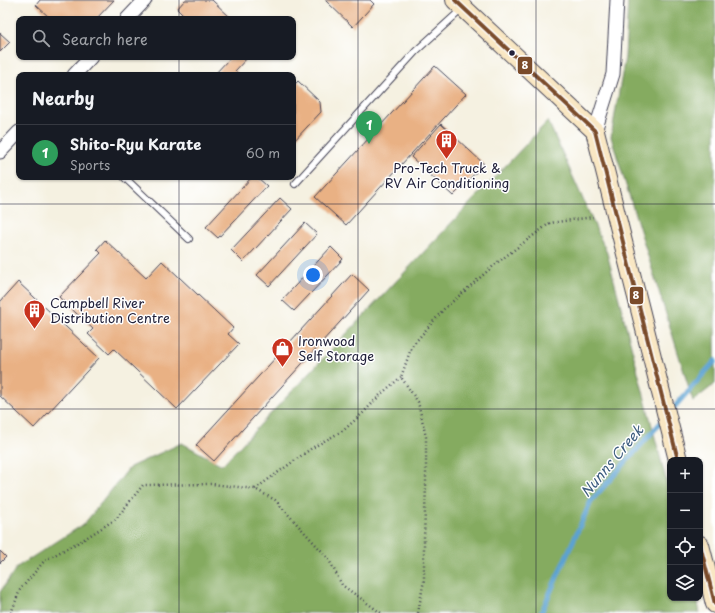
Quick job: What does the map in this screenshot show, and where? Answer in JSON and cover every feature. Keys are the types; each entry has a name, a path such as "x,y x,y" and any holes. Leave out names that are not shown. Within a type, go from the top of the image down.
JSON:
{"main road":[{"path":"459,4 595,131 677,457"},
{"path":"703,558 715,604"}],"street":[{"path":"130,16 146,0"},
{"path":"595,131 613,74 617,0"},
{"path":"77,72 88,60"},
{"path":"0,152 16,135"}],"lane":[{"path":"295,184 459,4"},
{"path":"127,180 189,239"}],"path":[{"path":"255,489 312,448 344,430 401,377 412,346 444,309 498,262 550,223 593,218"},
{"path":"401,377 418,402 426,437 424,580 418,613"},
{"path":"11,613 20,590 45,560 81,541 116,519 143,485 212,484 255,489 275,500 328,558 342,585 381,613"}],"green space":[{"path":"628,0 715,0 715,384 693,401 611,137 625,57"},
{"path":"548,121 607,253 667,483 667,601 698,601 700,613 0,613 0,592 17,567 84,524 130,467 182,443 222,465"}],"building":[{"path":"40,0 114,0 99,16 48,16 36,5"},
{"path":"185,0 212,0 229,16 184,16 177,9"},
{"path":"325,0 370,0 374,4 353,27"},
{"path":"0,33 10,42 0,52"},
{"path":"228,60 245,60 235,71 236,72 217,72"},
{"path":"435,66 466,94 346,225 315,197"},
{"path":"298,81 320,102 321,112 296,139 296,83"},
{"name":"Pro-Tech Truck & RV Air Conditioning","path":"441,124 484,164 453,196 411,157"},
{"path":"249,180 260,180 267,186 218,238 206,227"},
{"path":"280,198 292,209 243,262 231,250"},
{"path":"305,223 317,234 269,286 257,275"},
{"path":"105,240 146,278 162,261 233,328 228,334 239,344 177,409 114,349 109,354 88,334 93,329 59,297 101,253 97,249"},
{"path":"331,247 343,259 294,311 282,300"},
{"name":"Ironwood Self Storage","path":"352,274 369,290 214,461 196,445"},
{"name":"Campbell River Distribution Centre","path":"18,282 99,358 34,428 0,396 0,302"},
{"path":"0,551 6,557 0,563"}],"waterway":[{"name":"Nunns Creek","path":"670,412 715,361"},
{"name":"Nunns Creek","path":"541,613 591,501 664,419"}],"transit line":[{"name":"8","path":"455,0 595,131"},
{"name":"8","path":"595,131 677,457"},
{"name":"8","path":"703,557 715,604"}],"place":[{"name":"Shito-Ryu Karate","path":"369,144"},
{"name":"Pro-Tech Truck & RV Air Conditioning","path":"447,160"},
{"name":"Campbell River Distribution Centre","path":"35,330"},
{"name":"Ironwood Self Storage","path":"283,368"}]}
